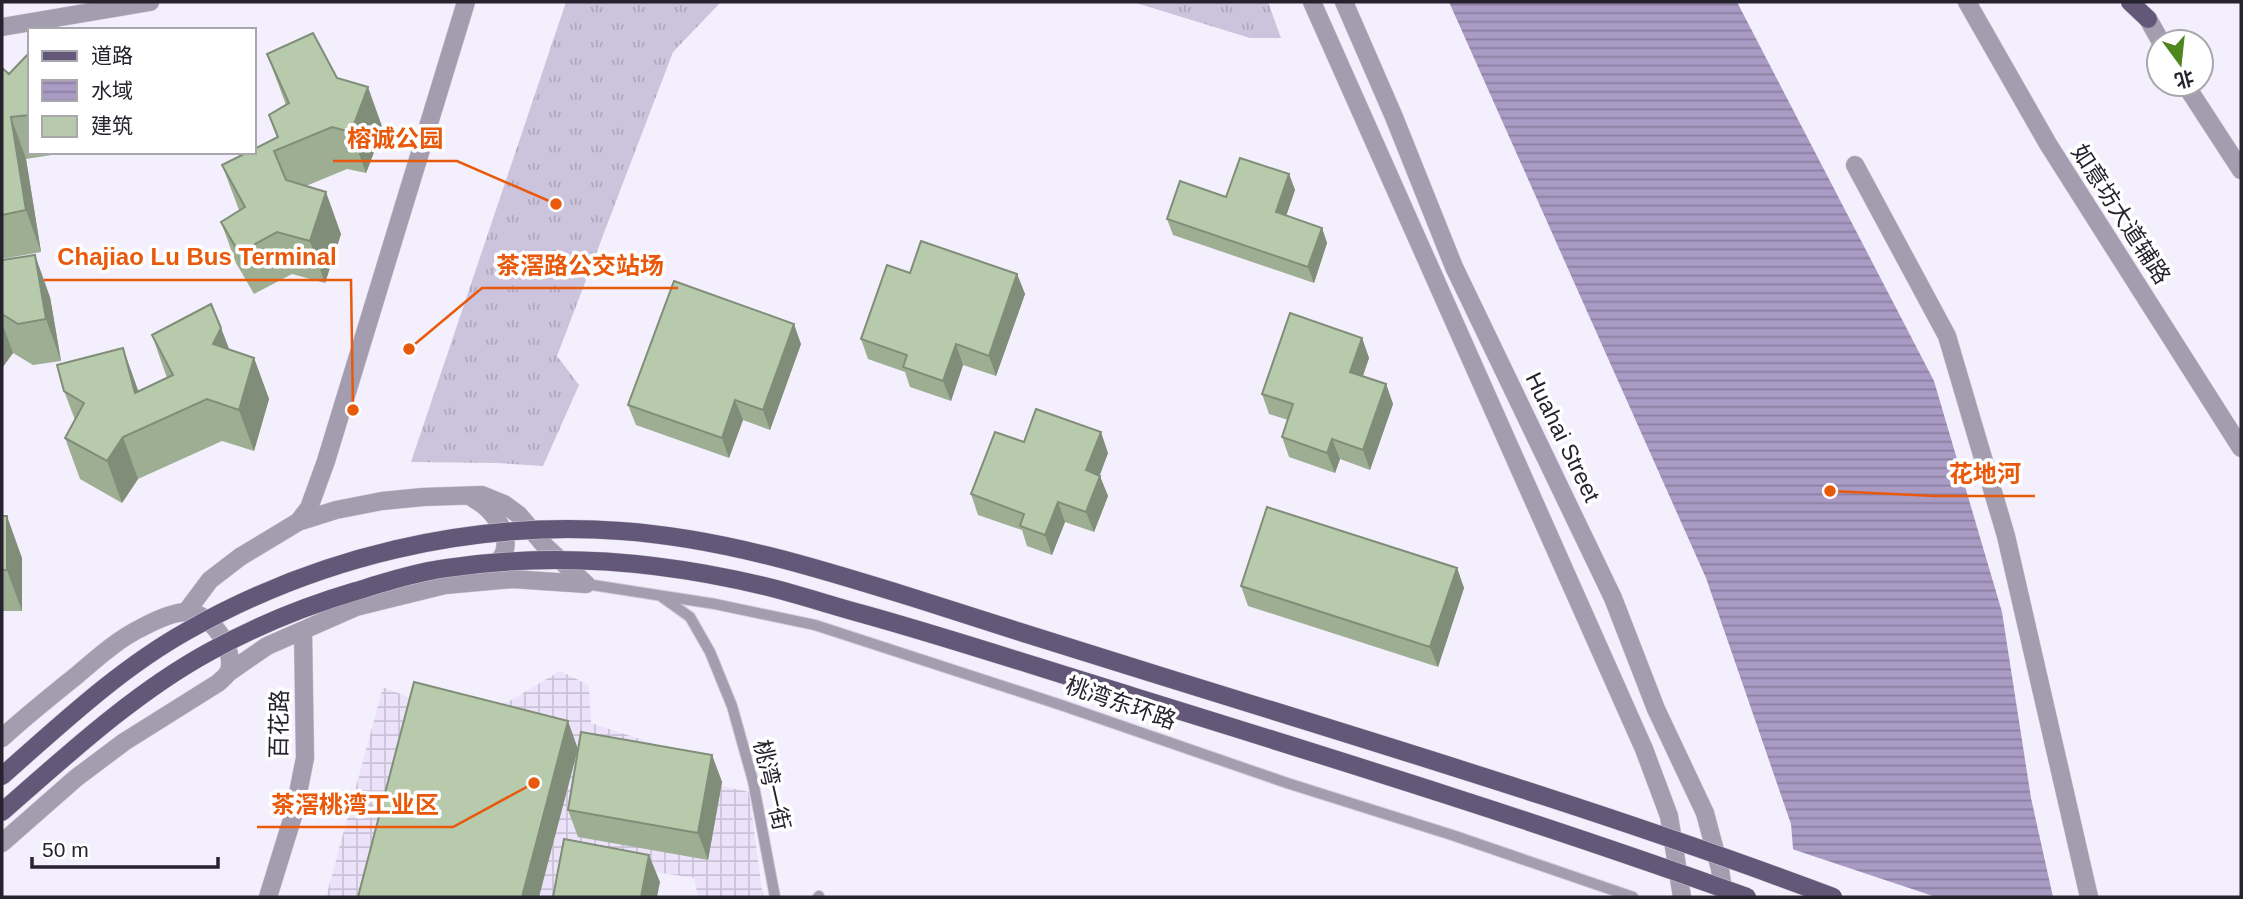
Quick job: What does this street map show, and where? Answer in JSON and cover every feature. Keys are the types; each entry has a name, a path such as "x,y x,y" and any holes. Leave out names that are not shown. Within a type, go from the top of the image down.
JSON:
{"main road":[{"path":"2130,2 2148,19"},
{"path":"2,776 80,708 136,664 183,633 285,583 353,561 420,544 484,533 550,529 621,531 688,539 751,551 860,582 1430,760 1833,897"},
{"path":"2,812 143,695 206,654 268,623 323,601 444,568 512,561 572,559 696,572 764,586 893,622 1443,794 1748,897"}],"street":[{"path":"2,27 150,2"},
{"path":"298,522 309,508 326,460 466,2"},
{"path":"1311,2 1644,749 1668,816 1682,897"},
{"name":"Huahai Street","path":"1344,2 1454,267 1613,598 1656,709 1705,813 1720,869 1724,897"},
{"name":"如意坊大道辅路","path":"1967,2 2048,144 2241,448"},
{"path":"2148,19 2153,28"},
{"path":"2194,98 2241,170"},
{"path":"1855,165 1947,336 2006,536 2089,897"},
{"path":"2,843 76,778 124,742 218,683 267,646 356,607 475,578 489,571 504,553 504,538 496,516 484,504 465,495"},
{"path":"186,612 210,580 240,557 298,522 337,510 382,501 423,497 482,495 504,504 519,515 545,546 586,584"},
{"path":"445,585 512,579 586,584"},
{"path":"2,738 98,658 139,629 172,615 197,613 215,626 228,652 228,673"},
{"name":"百花路","path":"268,897 294,813 305,758 303,631"}],"lane":[{"name":"桃湾东环路","path":"586,584 715,604 828,629 1633,897"},
{"name":"桃湾一街","path":"658,594 690,617 710,652 732,706 753,782 775,897"}],"shaded area":[{"path":"560,671 589,685 591,723 670,749 675,775 749,792 763,897 698,897 694,878 629,868 632,897 326,897 383,687 421,702 466,707 508,702"}],"green space":[{"path":"566,2 721,2 673,52 557,356 579,385 543,466 411,462"},
{"path":"1133,2 1268,2 1281,38 1250,38"}],"water":[{"path":"1449,2 1737,2 1934,381 2002,612 2031,798 2053,897 1797,897 1791,824 1706,578"}],"pier":[{"path":"1789,848 1936,897 1794,897"}],"building":[{"path":"313,33 337,78 368,87 351,132 332,127 274,151 286,180 326,192 310,241 277,232 239,253 221,222 245,207 222,165 244,154 256,154 256,148 278,137 269,115 289,103 267,54"},
{"path":"28,54 28,115 11,117 26,210 2,215 2,68 9,74"},
{"path":"1240,158 1289,174 1276,212 1322,228 1308,267 1167,219 1180,181 1226,197"},
{"path":"921,241 1017,274 989,356 956,344 943,381 903,367 907,355 861,339 887,265 910,273"},
{"path":"35,255 46,319 18,324 2,314 2,260"},
{"path":"674,281 794,324 763,410 735,400 722,438 628,405"},
{"path":"211,304 221,328 213,344 254,358 239,410 207,399 123,437 107,461 65,438 84,403 64,391 57,365 123,348 135,393 173,375 152,335"},
{"path":"1290,313 1362,338 1350,372 1386,384 1363,450 1332,439 1327,453 1282,437 1293,404 1262,394"},
{"path":"1036,409 1101,432 1086,470 1100,476 1086,512 1058,502 1045,535 1020,526 1024,514 971,494 995,432 1024,442"},
{"path":"1267,507 1457,568 1430,647 1241,586"},
{"path":"2,516 7,516 7,570 2,570"},
{"path":"414,682 568,721 522,897 358,897"},
{"path":"581,732 712,755 698,833 568,810"},
{"path":"564,839 649,855 641,897 553,897"}],"place":[{"name":"榕诚公园","path":"556,204"},
{"name":"茶滘路公交站场","path":"409,349"},
{"name":"Chajiao Lu Bus Terminal","path":"353,410"},
{"name":"花地河","path":"1830,491"},
{"name":"茶滘桃湾工业区","path":"534,783"}]}
